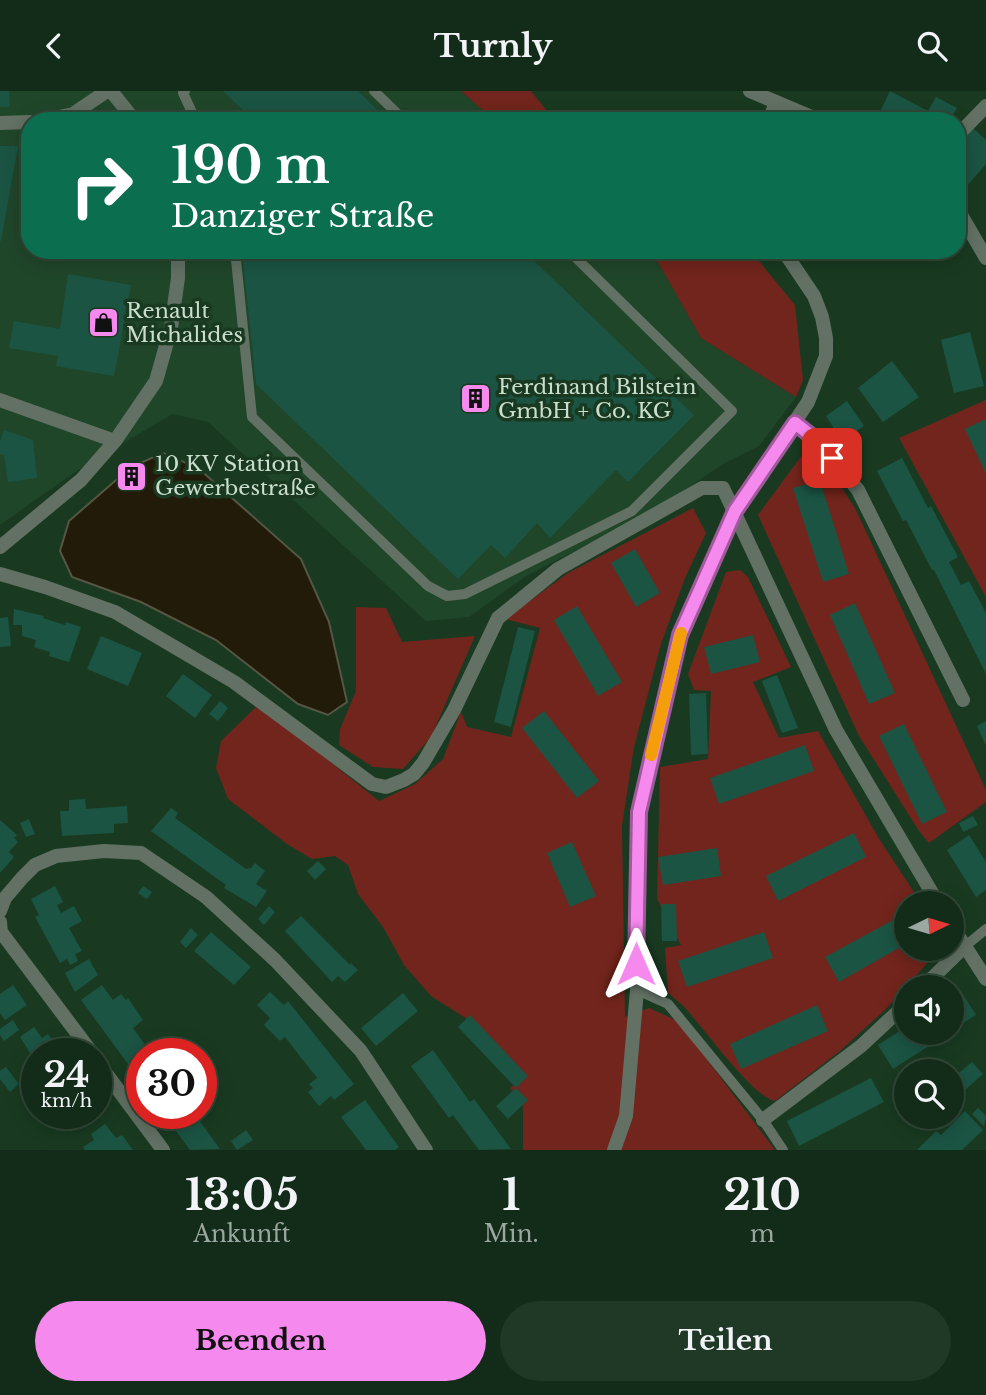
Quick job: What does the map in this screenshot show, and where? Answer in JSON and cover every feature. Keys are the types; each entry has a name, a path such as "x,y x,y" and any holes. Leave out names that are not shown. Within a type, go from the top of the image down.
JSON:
{"street":[{"path":"76,112 109,91 127,112"},
{"path":"750,91 800,112"},
{"path":"772,112 776,102"},
{"path":"966,127 986,106"},
{"path":"0,123 21,122"},
{"path":"966,224 986,258"},
{"path":"0,547 81,480 115,441 156,381 171,328 178,259"},
{"path":"614,1150 626,1116 637,991 639,812 680,635 735,511 808,403 825,356 826,338 822,317 814,296 789,259"},
{"path":"0,400 115,441"},
{"path":"795,423 819,442 858,490 962,699"},
{"path":"0,574 115,612 234,681 372,784 386,786 414,774 423,763 454,710 498,618 558,569 702,488 723,488 835,730 931,891"},
{"path":"0,911 5,898 35,865 56,856 104,851 141,853 206,897 275,960 361,1051 426,1150"},
{"path":"1,927 81,1038"},
{"path":"964,947 986,979"},
{"path":"935,975 950,961"},
{"path":"764,1120 861,1046 894,1015"},
{"path":"112,1081 163,1150"}],"lane":[{"path":"185,91 183,93 192,112"},
{"path":"374,91 396,112"},
{"path":"236,259 252,417 428,586 447,596 465,594 632,511 732,411 577,259"},
{"path":"651,492 668,508"},
{"path":"964,947 986,929"},
{"path":"637,991 668,1004 764,1120 783,1150"}],"shaded area":[{"name":"Ferdinand Bilstein GmbH + Co. KG","path":"0,91 461,91 485,112 21,112 21,259 656,259 701,338 796,397 759,446 723,464 651,512 526,576 469,617 426,621 208,422 172,414 75,472 0,525"},
{"path":"461,91 531,91 548,112 485,112"},
{"path":"656,259 757,259 795,305 803,380 796,397 701,338"},
{"path":"986,400 986,597 899,438"},
{"path":"163,453 198,468 301,559 329,622 347,702 328,715 298,704 216,640 141,602 72,577 60,551 69,521 131,467"},
{"path":"813,454 830,469 856,510 986,790 986,802 929,843 859,736 758,515 802,455"},
{"path":"693,508 706,533 685,578 661,644 634,747 622,826 625,1017 649,1008 678,1021 775,1150 523,1150 523,1101 510,1088 521,1078 467,1019 431,996 404,965 383,927 358,894 348,865 335,856 312,859 287,844 228,799 216,768 221,741 256,707 283,724 379,801 415,784 443,759 461,712 467,727 511,737 540,628 505,619 568,573"},
{"path":"740,570 748,577 791,667 753,682 779,738 818,731 878,837 913,891 894,891 894,961 929,961 917,975 894,975 894,1000 887,1008 840,1051 775,1101 766,1097 742,1076 688,1011 668,993 665,948 681,945 657,899 660,767 708,759 711,691 694,690 688,674 726,572"},
{"path":"356,607 386,608 402,642 475,636 431,737 403,769 373,767 339,745 340,729 356,691"}],"building":[{"path":"0,91 9,91 10,107 0,107"},
{"path":"223,91 358,91 380,112 245,112"},
{"path":"890,91 928,111 936,97 957,108 955,112 880,112"},
{"path":"973,128 986,140 986,164 966,187 966,136"},
{"path":"0,146 18,146 1,241 0,241"},
{"name":"Ferdinand Bilstein GmbH + Co. KG","path":"532,259 694,415 628,482 616,470 550,538 537,523 505,558 491,545 458,579 256,384 243,261"},
{"path":"68,274 131,285 114,376 56,366 58,356 9,348 14,321 60,329"},
{"path":"970,332 984,386 954,393 941,340"},
{"path":"892,361 919,397 883,422 858,388"},
{"path":"847,401 864,426 842,441 826,416"},
{"path":"986,419 986,474 965,429"},
{"path":"4,430 33,440 37,478 8,482 4,455 0,454 0,441"},
{"path":"902,458 958,557 949,562 961,585 969,581 986,613 986,674 934,570 906,520 903,521 877,471"},
{"name":"10 KV Station Gewerbestraße","path":"131,467 142,480 135,486 123,473"},
{"path":"820,480 849,574 823,582 793,488"},
{"path":"635,549 660,593 636,607 611,563"},
{"path":"855,603 895,693 869,704 830,615"},
{"path":"577,606 622,682 598,696 554,620"},
{"path":"14,609 44,616 43,618 65,625 66,622 81,627 69,662 49,656 50,652 34,647 36,640 22,636 22,625 13,625"},
{"path":"8,617 11,646 0,647 0,618"},
{"path":"518,627 535,631 511,727 494,722"},
{"path":"753,635 760,662 711,674 704,647"},
{"path":"101,636 142,653 128,686 87,669"},
{"path":"183,674 212,695 195,718 166,696"},
{"path":"777,675 798,728 782,733 762,681"},
{"path":"706,693 708,754 691,755 689,694"},
{"path":"220,701 228,708 218,721 209,714"},
{"path":"544,711 599,781 577,798 522,728"},
{"path":"986,721 986,746 977,726"},
{"path":"904,724 947,812 922,824 879,736"},
{"path":"805,745 814,771 719,804 710,778"},
{"path":"85,799 86,809 127,806 128,823 114,824 114,833 62,836 60,811 69,811 69,800"},
{"path":"171,808 178,813 175,818 246,869 255,863 265,871 256,884 267,891 256,907 224,888 226,885 151,831"},
{"path":"973,816 978,825 963,832 959,823"},
{"path":"29,819 35,834 26,837 20,823"},
{"path":"0,820 17,835 14,838 18,842 9,852 14,857 0,873"},
{"path":"854,833 866,857 778,901 766,876"},
{"path":"969,835 986,862 986,890 976,897 947,850"},
{"path":"572,842 596,896 570,907 547,853"},
{"path":"717,848 721,876 663,885 658,857"},
{"path":"318,861 326,869 315,880 307,871"},
{"path":"55,886 63,902 57,905 61,913 74,906 82,921 69,928 82,951 75,954 78,961 70,965 67,959 60,963 35,917 39,915 31,899"},
{"path":"143,886 152,892 147,899 138,893"},
{"path":"661,904 676,904 677,941 662,941"},
{"path":"269,906 275,912 264,925 258,919"},
{"path":"301,916 358,970 345,982 338,976 332,982 285,931"},
{"path":"894,920 894,951 839,982 825,957"},
{"path":"191,928 198,935 186,948 180,942"},
{"path":"211,932 251,967 234,985 194,951"},
{"path":"764,932 773,958 687,987 678,961"},
{"path":"89,959 98,975 75,992 65,973"},
{"path":"13,985 27,1005 5,1020 0,1013 0,994"},
{"path":"102,985 113,1000 121,994 126,1000 128,998 143,1020 133,1028 140,1038 126,1038 126,1061 112,1042 112,1038 109,1038 81,1000"},
{"path":"270,992 284,1005 288,1001 354,1084 334,1100 331,1096 319,1106 308,1092 313,1088 309,1084 317,1078 285,1037 280,1041 264,1025 270,1018 257,1005"},
{"path":"403,993 418,1011 376,1046 361,1028"},
{"path":"964,996 976,1015 964,1022"},
{"path":"817,1005 828,1031 741,1069 730,1044"},
{"path":"470,1015 528,1076 516,1088 458,1027"},
{"path":"13,1020 19,1030 4,1041 0,1029"},
{"path":"34,1027 42,1038 21,1039"},
{"path":"894,1035 894,1045 930,1045 909,1059 894,1059 893,1069 878,1045"},
{"path":"433,1050 470,1102 474,1099 511,1149 479,1150 453,1115 449,1118 411,1066"},
{"path":"972,1062 983,1074 965,1090 964,1089 964,1069"},
{"path":"6,1067 19,1084 10,1092 0,1079 0,1071"},
{"path":"871,1078 884,1102 799,1146 787,1121"},
{"path":"516,1088 528,1100 508,1119 496,1106"},
{"path":"365,1100 399,1147 395,1150 366,1150 341,1117"},
{"path":"978,1108 986,1116 984,1126 972,1114"},
{"path":"964,1112 983,1130 962,1150 917,1150 936,1131 941,1135 947,1129 964,1129"},
{"path":"98,1129 109,1129 116,1138 122,1135 133,1150 85,1150 83,1147 94,1140 91,1134"},
{"path":"175,1129 206,1129 220,1149 190,1150"},
{"path":"246,1130 253,1140 237,1150 231,1141"}],"slow traffic":[{"path":"651,755 681,633"}],"place":[{"name":"Renault Michalides","path":"103,323"},
{"name":"Ferdinand Bilstein GmbH + Co. KG","path":"475,399"},
{"name":"10 KV Station Gewerbestraße","path":"132,476"}],"route":[{"path":"636,964 639,812 680,635 735,511 795,423 819,442 832,458"}]}
